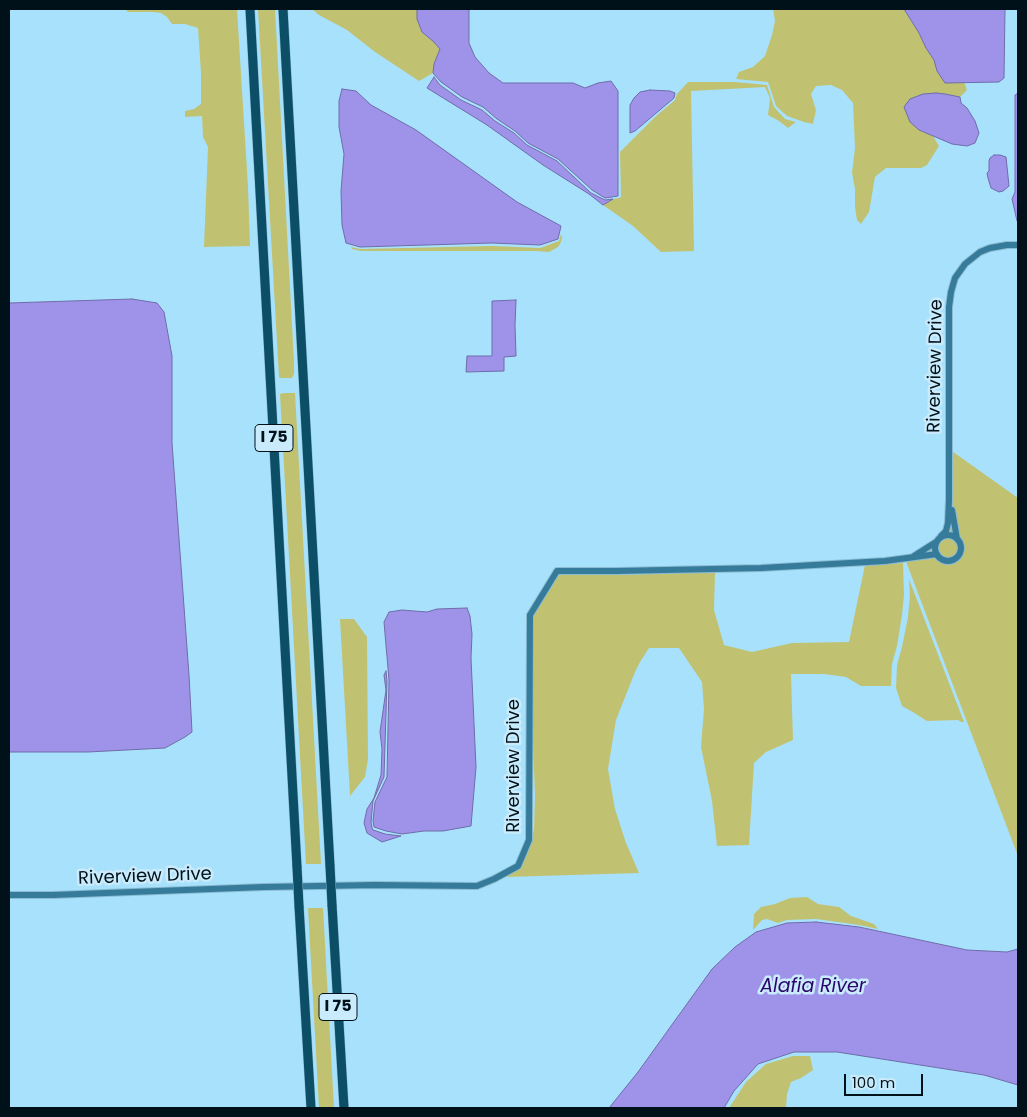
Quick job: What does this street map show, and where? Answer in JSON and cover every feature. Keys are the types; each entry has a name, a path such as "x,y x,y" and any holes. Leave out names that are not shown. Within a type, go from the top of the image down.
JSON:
{"highway":[{"name":"I 75","path":"250,9 299,906 312,1108"},
{"name":"I 75","path":"283,9 344,1108"}],"street":[{"name":"Riverview Drive","path":"910,558 936,542 946,531 948,523 950,500 949,307 955,278 965,264 980,252 998,246 1018,245"},
{"name":"Riverview Drive","path":"9,895 264,887 477,886 494,879 518,866 529,840 530,615 557,571 616,572 761,568 910,558 937,554 947,560 954,559 961,550 960,542 957,539 950,500"},
{"path":"941,536 950,535 957,539"},
{"path":"936,542 935,550 937,554"}],"shaded area":[{"path":"125,9 237,9 250,246 204,247 208,147 203,137 202,116 185,117 185,111 194,109 201,104 198,28 185,24 172,24 161,13 128,12"},
{"path":"258,9 275,9 294,362 292,378 279,377"},
{"path":"312,9 417,9 417,19 422,32 440,49 434,64 433,73 419,81 375,52 347,30 319,15"},
{"path":"773,9 904,9 934,60 937,71 955,83 964,82 967,90 960,97 945,94 919,130 933,136 939,146 927,165 921,168 886,168 875,177 869,212 861,224 857,220 852,173 855,148 853,103 842,90 831,85 816,86 811,94 816,110 813,124 787,116 776,106 768,82 736,79 739,72 753,67 765,56 775,21"},
{"path":"688,82 735,82 767,85 774,107 785,119 796,122 788,128 768,115 770,98 765,87 691,91 694,251 661,252 633,226 603,205 621,197 620,152 675,100 677,94"},
{"path":"561,234 561,242 558,247 549,252 361,251 351,247 360,249 492,246 540,248 559,241"},
{"path":"295,393 321,864 306,864 280,394"},
{"path":"950,449 1018,498 1018,856 905,559 936,542 946,531"},
{"path":"903,563 904,595 897,646 892,664 891,686 861,686 846,677 824,674 791,674 793,740 766,752 754,763 749,845 717,846 712,801 701,747 704,709 702,682 679,648 649,648 635,672 616,720 608,769 615,809 626,843 639,873 506,877 519,868 534,830 533,616 558,574 619,575 715,572 714,610 724,645 752,652 792,643 849,642 865,565"},
{"path":"909,579 964,722 958,720 927,721 902,706 896,688 897,665 908,617"},
{"path":"340,619 354,619 367,637 368,759 365,777 350,796"},
{"path":"807,897 818,904 839,907 851,916 874,924 878,929 816,919 787,920 778,923 767,919 762,920 753,930 754,914 761,907 790,898"},
{"path":"308,908 323,908 334,1108 319,1108"},
{"path":"793,1056 810,1056 813,1070 791,1082 787,1094 786,1108 729,1108 746,1082 766,1064"}],"water":[{"path":"417,9 469,9 469,43 475,57 489,73 503,83 573,83 585,88 611,81 618,91 618,196 605,198 592,190 558,159 528,143 483,107 462,97 441,82 433,73 434,64 440,49 422,32 417,19"},
{"path":"904,9 1005,9 1004,78 999,82 945,83 937,71 934,60"},
{"path":"434,77 440,85 461,100 482,110 527,145 557,161 591,193 605,200 613,199 603,205 487,125 427,88"},
{"path":"342,89 356,91 371,105 416,130 517,202 561,226 558,239 540,245 492,243 360,247 346,243 342,225 341,191 344,154 339,127 339,101"},
{"path":"650,90 670,91 675,93 674,98 635,131 630,133 630,105 640,92"},
{"path":"936,93 960,97 961,103 967,108 975,121 979,133 975,143 967,146 952,144 919,130 910,122 904,107 910,99 923,94"},
{"path":"1018,93 1017,221 1012,199 1015,192 1015,95"},
{"path":"994,155 1006,157 1009,186 999,192 991,188 987,173 989,171 990,158"},
{"path":"132,299 157,303 164,312 172,356 172,443 192,732 165,748 88,752 9,752 9,303"},
{"path":"516,300 516,356 504,357 504,371 466,372 467,356 492,356 492,301"},
{"path":"467,608 472,634 471,658 476,767 471,826 443,831 402,834 374,827 375,802 387,777 389,680 384,622 389,612 402,610 427,612 437,609"},
{"path":"386,671 387,681 384,777 373,801 371,822 373,830 401,836 382,842 367,833 364,823 367,809 374,798 381,775 382,749 380,732 386,690 384,675"},
{"name":"Alafia River","path":"816,922 859,927 967,950 1007,952 1018,949 1018,1085 984,1075 837,1052 794,1052 758,1064 734,1091 724,1108 609,1108 638,1072 712,969 735,947 756,932 787,923"}]}
